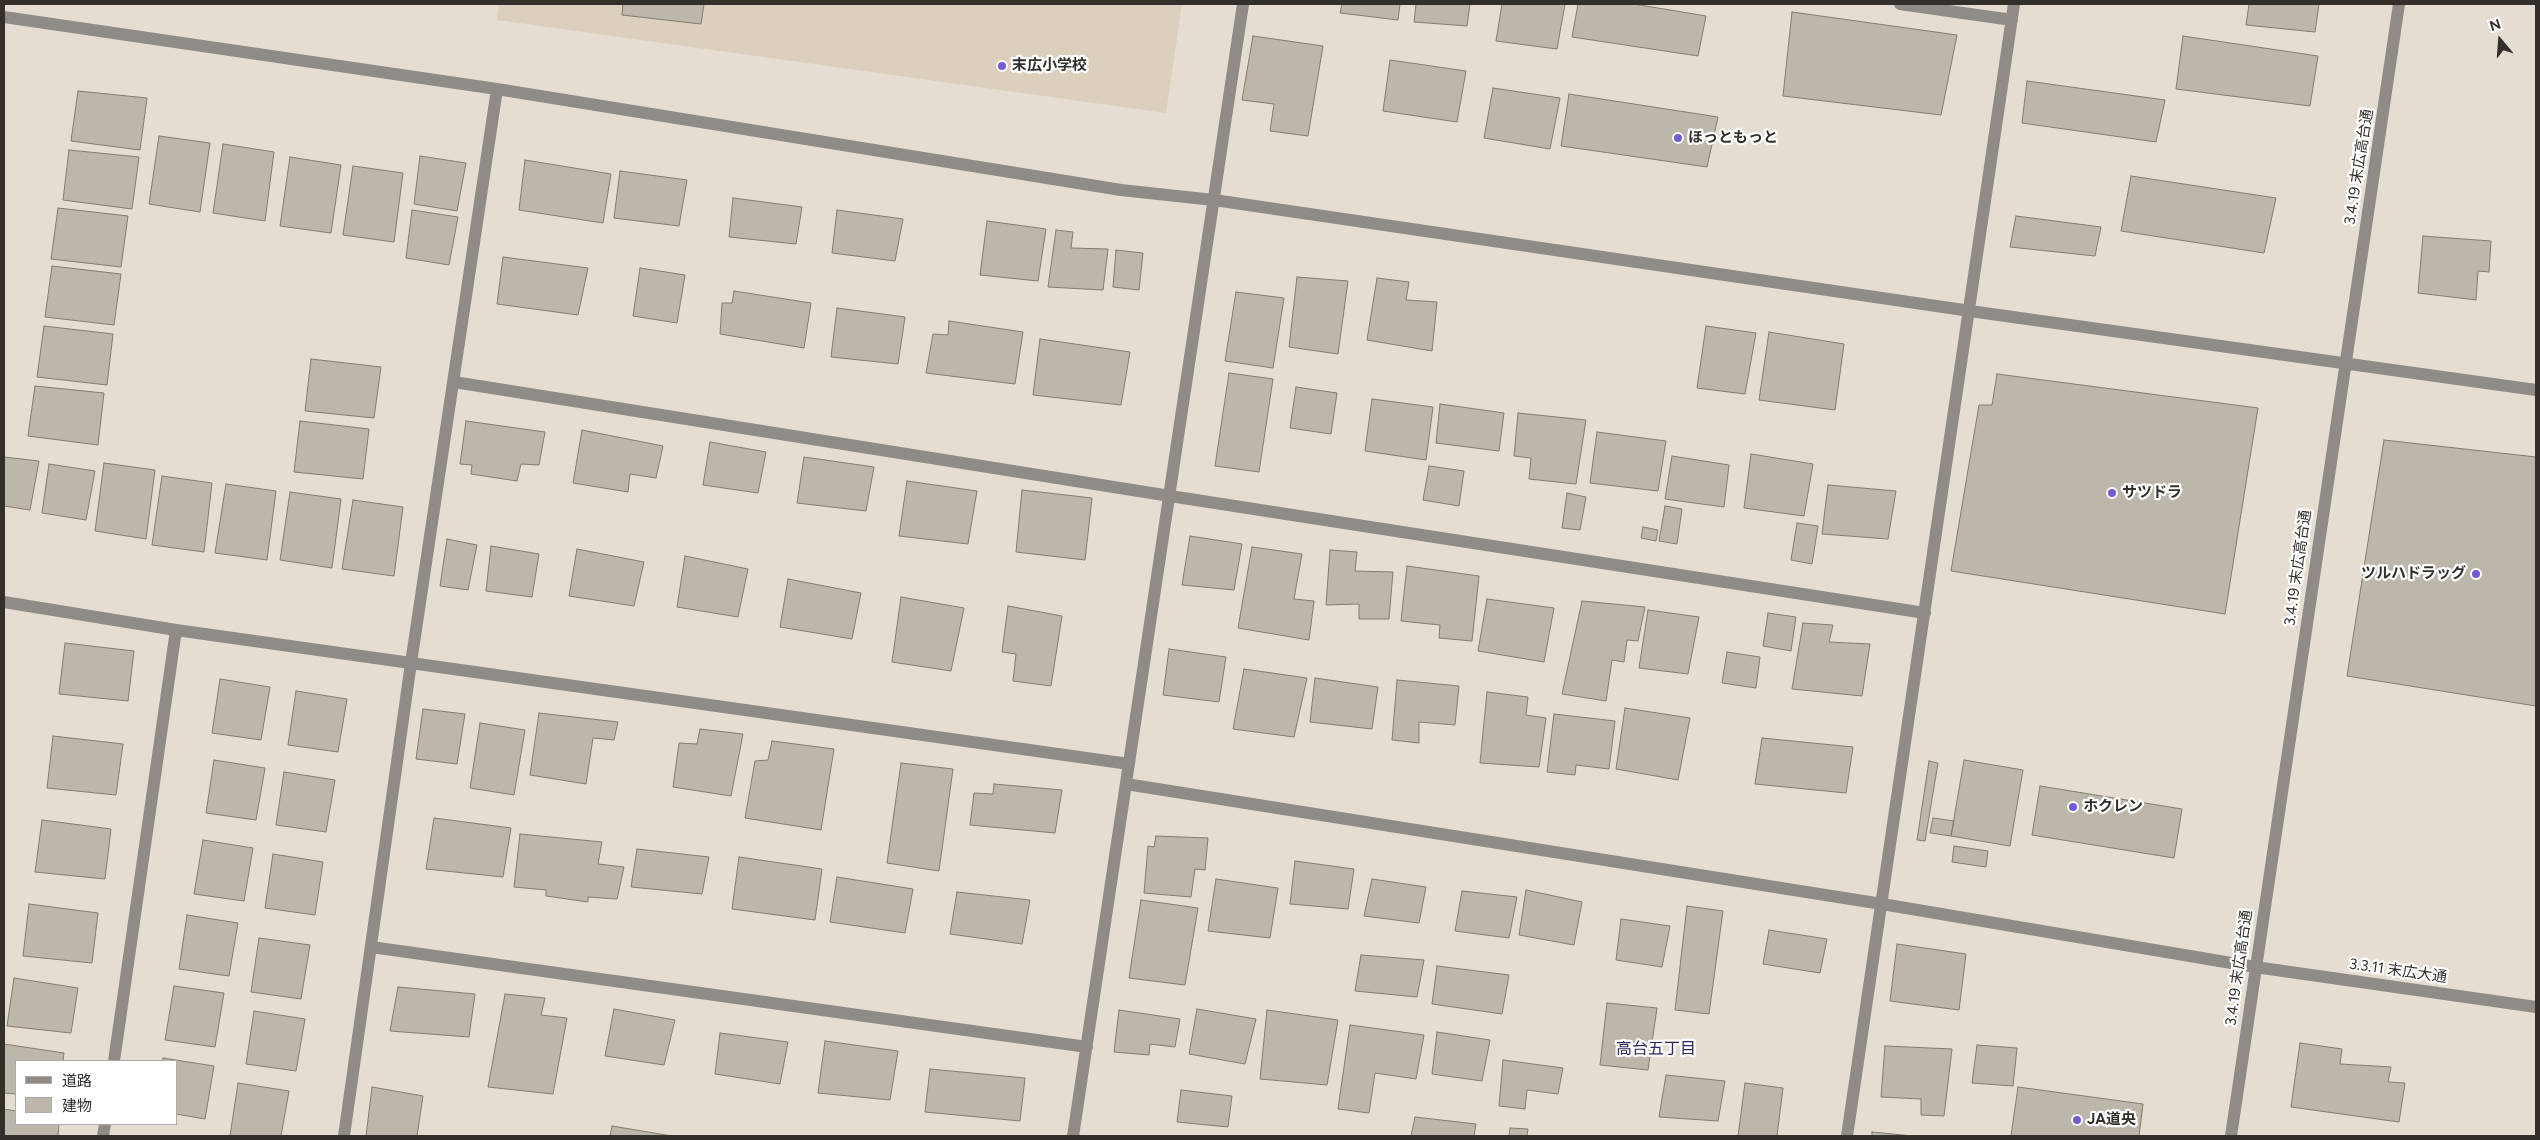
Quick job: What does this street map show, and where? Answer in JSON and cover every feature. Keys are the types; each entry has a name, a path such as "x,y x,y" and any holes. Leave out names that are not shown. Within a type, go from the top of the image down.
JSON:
{"street":[{"path":"1073,1136 1243,4"},
{"path":"1900,4 2012,20"},
{"path":"1847,1136 2014,4"},
{"name":"3.4.19 末広高台通","path":"2230,1136 2400,4"},
{"path":"4,17 497,89 1121,190 1214,200 1970,311 2536,390"},
{"path":"344,1136 411,664 497,89"},
{"path":"454,382 1170,496 1925,613"},
{"path":"4,602 176,630 411,664 1129,764"},
{"path":"114,1060 176,630"},
{"name":"3.3.11 末広大通","path":"1126,784 1882,904 2255,967 2536,1007"},
{"path":"371,947 1087,1047"}],"shaded area":[{"name":"末広小学校","path":"499,4 1182,4 1166,113 497,20"}],"building":[{"path":"623,4 704,4 701,24 622,15"},
{"path":"1342,4 1400,4 1398,20 1340,13"},
{"path":"1416,4 1470,4 1467,26 1414,22"},
{"path":"1502,4 1565,4 1557,49 1496,41"},
{"path":"1578,4 1634,4 1706,16 1698,56 1572,37"},
{"path":"2249,4 2319,4 2315,32 2246,25"},
{"path":"1792,12 1957,35 1941,115 1783,96"},
{"path":"1253,36 1323,46 1308,136 1270,131 1274,104 1242,100"},
{"path":"2183,36 2318,56 2310,106 2176,89"},
{"path":"1390,60 1466,71 1457,122 1383,111"},
{"path":"2027,81 2165,100 2156,142 2022,123"},
{"path":"1493,88 1560,98 1550,149 1484,138"},
{"path":"78,91 147,98 140,150 71,141"},
{"path":"1569,94 1718,117 1707,167 1561,146"},
{"path":"159,136 210,143 200,212 149,204"},
{"path":"223,144 274,152 265,221 213,213"},
{"path":"69,150 139,157 132,209 63,200"},
{"path":"420,156 466,163 457,211 414,204"},
{"path":"290,157 341,165 331,233 280,226"},
{"path":"525,160 611,174 603,223 519,210"},
{"path":"353,166 403,173 394,242 343,235"},
{"path":"620,171 687,180 679,226 614,218"},
{"path":"2131,176 2276,198 2264,253 2121,231"},
{"path":"733,198 802,207 796,244 729,237"},
{"path":"58,208 128,216 121,267 51,259"},
{"path":"412,210 458,217 449,265 406,258"},
{"path":"837,210 903,219 895,261 832,253"},
{"path":"2016,216 2101,227 2095,256 2010,247"},
{"path":"987,221 1046,229 1038,281 980,275"},
{"path":"1056,230 1073,232 1071,248 1108,249 1103,290 1048,287"},
{"path":"2423,236 2491,241 2489,272 2478,271 2476,300 2418,293"},
{"path":"1116,250 1143,253 1139,290 1113,287"},
{"path":"503,257 588,268 578,315 497,304"},
{"path":"52,266 121,274 114,325 45,317"},
{"path":"640,268 685,275 677,323 633,316"},
{"path":"1297,277 1348,281 1338,354 1289,347"},
{"path":"1377,278 1409,282 1406,300 1437,302 1432,351 1367,340"},
{"path":"734,291 811,303 804,348 720,334 722,303 732,303"},
{"path":"1236,292 1284,298 1273,368 1225,361"},
{"path":"837,308 905,317 898,364 831,357"},
{"path":"949,321 1023,332 1015,384 926,373 933,334 948,335"},
{"path":"44,326 113,334 107,385 37,377"},
{"path":"1706,326 1756,333 1745,394 1697,388"},
{"path":"1769,332 1844,344 1835,410 1759,400"},
{"path":"1040,339 1130,352 1121,405 1033,395"},
{"path":"311,359 381,367 374,418 305,411"},
{"path":"1229,373 1273,379 1259,472 1215,466"},
{"path":"1997,374 2258,408 2225,614 1951,571 1979,405 1992,405"},
{"path":"35,386 104,393 98,445 28,436"},
{"path":"1296,387 1337,393 1331,434 1290,428"},
{"path":"1372,399 1433,407 1426,460 1365,451"},
{"path":"1440,404 1504,413 1499,451 1436,443"},
{"path":"1518,413 1586,420 1576,484 1529,479 1531,458 1514,456"},
{"path":"300,421 369,429 363,479 294,472"},
{"path":"466,421 545,432 539,465 521,464 517,481 471,474 472,465 460,464"},
{"path":"582,430 663,446 656,478 630,474 628,492 573,483"},
{"path":"1597,432 1666,441 1658,491 1590,483"},
{"path":"2384,440 2536,457 2536,706 2347,676"},
{"path":"710,442 766,452 758,493 703,485"},
{"path":"1751,454 1813,464 1804,516 1744,508"},
{"path":"1672,456 1729,465 1724,507 1665,499"},
{"path":"4,457 39,461 30,510 4,506"},
{"path":"804,457 874,467 866,511 797,503"},
{"path":"104,463 155,470 146,539 95,531"},
{"path":"49,464 95,471 86,520 42,513"},
{"path":"1429,466 1464,471 1459,506 1423,500"},
{"path":"162,476 212,483 204,552 152,545"},
{"path":"907,481 977,491 968,544 899,536"},
{"path":"226,484 276,491 267,560 215,553"},
{"path":"1828,485 1896,491 1888,539 1822,534"},
{"path":"1022,490 1092,498 1085,560 1016,552"},
{"path":"290,492 341,499 332,568 280,560"},
{"path":"1567,493 1586,497 1580,530 1562,528"},
{"path":"353,500 403,507 394,576 342,569"},
{"path":"1665,506 1682,509 1677,544 1659,541"},
{"path":"1797,523 1818,526 1812,564 1791,560"},
{"path":"1643,527 1658,530 1656,541 1641,538"},
{"path":"1190,536 1242,544 1234,590 1182,585"},
{"path":"447,539 477,545 468,590 440,586"},
{"path":"491,546 539,554 532,597 486,591"},
{"path":"1252,547 1302,554 1294,599 1314,601 1309,640 1238,628"},
{"path":"577,549 644,562 634,606 569,596"},
{"path":"1330,550 1357,552 1355,571 1393,572 1389,619 1359,619 1359,604 1326,605"},
{"path":"685,556 748,569 738,617 677,607"},
{"path":"1407,566 1479,576 1472,641 1439,638 1440,625 1401,621"},
{"path":"788,579 861,593 852,639 780,627"},
{"path":"901,597 964,608 951,671 892,662"},
{"path":"1487,599 1554,608 1544,662 1478,651"},
{"path":"1582,601 1645,607 1638,641 1627,640 1624,662 1612,660 1606,701 1562,694"},
{"path":"1008,606 1062,616 1051,686 1013,681 1016,654 1002,652"},
{"path":"1648,610 1699,617 1688,674 1639,668"},
{"path":"1768,613 1796,617 1791,651 1763,646"},
{"path":"1803,623 1833,625 1829,642 1870,644 1862,696 1792,689"},
{"path":"65,643 134,651 128,701 59,694"},
{"path":"1169,649 1226,657 1219,702 1163,695"},
{"path":"1727,652 1760,657 1756,688 1722,683"},
{"path":"1244,669 1307,678 1294,737 1233,729"},
{"path":"1315,678 1378,687 1372,729 1310,722"},
{"path":"220,679 270,687 261,740 212,733"},
{"path":"1397,680 1459,686 1455,725 1419,722 1419,743 1392,740"},
{"path":"296,691 347,699 338,752 288,745"},
{"path":"1487,692 1528,697 1526,715 1546,718 1539,767 1480,763"},
{"path":"1625,708 1690,718 1678,780 1616,769"},
{"path":"423,709 465,714 457,764 416,759"},
{"path":"539,713 618,722 614,740 593,738 586,784 530,775"},
{"path":"1554,714 1615,721 1609,769 1576,765 1575,775 1547,772"},
{"path":"480,723 525,730 514,795 470,788"},
{"path":"700,729 743,734 731,796 673,787 679,743 697,744"},
{"path":"53,736 123,744 116,795 47,788"},
{"path":"1762,738 1853,747 1846,793 1755,784"},
{"path":"772,741 834,749 821,830 745,818 755,761 768,760"},
{"path":"214,760 265,768 256,820 206,813"},
{"path":"1964,760 2023,770 2010,846 1951,836"},
{"path":"1929,761 1938,763 1925,841 1917,840"},
{"path":"901,763 953,769 939,871 887,863"},
{"path":"284,772 335,780 326,832 276,825"},
{"path":"994,784 1062,790 1055,833 970,825 974,793 993,794"},
{"path":"2040,786 2182,809 2174,858 2032,835"},
{"path":"434,818 511,828 503,877 426,869"},
{"path":"1933,818 1954,821 1951,836 1930,833"},
{"path":"42,820 111,829 105,879 35,872"},
{"path":"520,834 602,842 598,864 624,867 617,899 588,897 588,902 546,896 546,890 514,887"},
{"path":"1156,836 1208,838 1205,870 1195,869 1191,897 1144,893 1148,846 1154,847"},
{"path":"203,840 253,848 244,901 194,894"},
{"path":"1954,846 1988,851 1986,867 1952,862"},
{"path":"637,849 709,857 702,894 631,887"},
{"path":"273,854 323,862 315,915 265,908"},
{"path":"739,857 822,869 815,920 732,909"},
{"path":"1295,861 1354,869 1348,909 1290,904"},
{"path":"837,877 913,889 905,933 830,922"},
{"path":"1216,879 1278,888 1270,938 1208,931"},
{"path":"1372,879 1426,887 1419,923 1364,916"},
{"path":"1526,890 1582,902 1574,945 1519,935"},
{"path":"1462,891 1517,897 1509,938 1455,931"},
{"path":"957,892 1030,900 1022,944 950,934"},
{"path":"1141,900 1198,908 1185,985 1129,978"},
{"path":"29,904 98,913 92,963 23,956"},
{"path":"1687,906 1723,911 1709,1014 1675,1010"},
{"path":"187,915 238,923 229,976 179,969"},
{"path":"1621,919 1670,926 1662,967 1616,960"},
{"path":"1769,930 1827,939 1820,973 1763,964"},
{"path":"259,938 310,945 301,999 251,992"},
{"path":"1897,944 1966,954 1959,1010 1890,1001"},
{"path":"1361,955 1424,960 1417,997 1355,991"},
{"path":"1437,966 1509,975 1502,1014 1432,1004"},
{"path":"14,978 78,988 71,1033 7,1026"},
{"path":"174,986 224,993 215,1047 165,1040"},
{"path":"398,987 475,994 469,1037 390,1031"},
{"path":"505,994 545,998 541,1015 567,1018 553,1094 488,1087"},
{"path":"1607,1003 1657,1008 1648,1070 1600,1065"},
{"path":"614,1009 675,1020 664,1065 605,1056"},
{"path":"1197,1009 1256,1019 1245,1064 1189,1054"},
{"path":"1119,1010 1180,1019 1175,1047 1150,1044 1149,1055 1114,1052"},
{"path":"1267,1010 1338,1020 1327,1085 1260,1079"},
{"path":"254,1011 305,1019 296,1071 246,1064"},
{"path":"1350,1025 1424,1035 1416,1079 1375,1073 1369,1113 1338,1109"},
{"path":"1437,1032 1490,1040 1482,1081 1432,1074"},
{"path":"720,1033 788,1042 780,1084 715,1074"},
{"path":"825,1041 898,1051 890,1100 818,1093"},
{"path":"2300,1043 2342,1049 2340,1064 2391,1067 2388,1082 2405,1083 2399,1122 2291,1107"},
{"path":"4,1044 64,1053 63,1060 15,1060 15,1094 4,1093"},
{"path":"1977,1045 2017,1048 2013,1086 1972,1083"},
{"path":"1885,1046 1952,1049 1944,1116 1921,1115 1921,1099 1881,1097"},
{"path":"178,1060 214,1066 205,1119 178,1114"},
{"path":"1503,1060 1563,1068 1558,1094 1527,1090 1525,1109 1499,1106"},
{"path":"930,1069 1025,1078 1020,1121 925,1112"},
{"path":"1666,1075 1725,1081 1718,1121 1659,1117"},
{"path":"238,1083 289,1091 281,1136 230,1136"},
{"path":"1745,1083 1783,1088 1777,1136 1738,1136"},
{"path":"372,1087 423,1096 417,1136 366,1136"},
{"name":"JA道央","path":"2018,1087 2143,1104 2139,1136 2011,1136"},
{"path":"1181,1090 1232,1096 1228,1127 1177,1122"},
{"path":"4,1109 15,1111 15,1125 59,1125 58,1136 4,1136"},
{"path":"1415,1117 1476,1124 1474,1136 1411,1136"},
{"path":"612,1126 672,1136 610,1136"},
{"path":"1510,1128 1528,1129 1527,1136 1509,1136"},
{"path":"1872,1132 1913,1136 1872,1136"}],"place":[{"name":"末広小学校","path":"1002,66"},
{"name":"ほっともっと","path":"1678,138"},
{"name":"サツドラ","path":"2112,493"},
{"name":"ツルハドラッグ","path":"2476,574"},
{"name":"ホクレン","path":"2073,807"},
{"name":"JA道央","path":"2077,1120"}],"district":[{"name":"高台五丁目","path":"1656,1049"}]}
